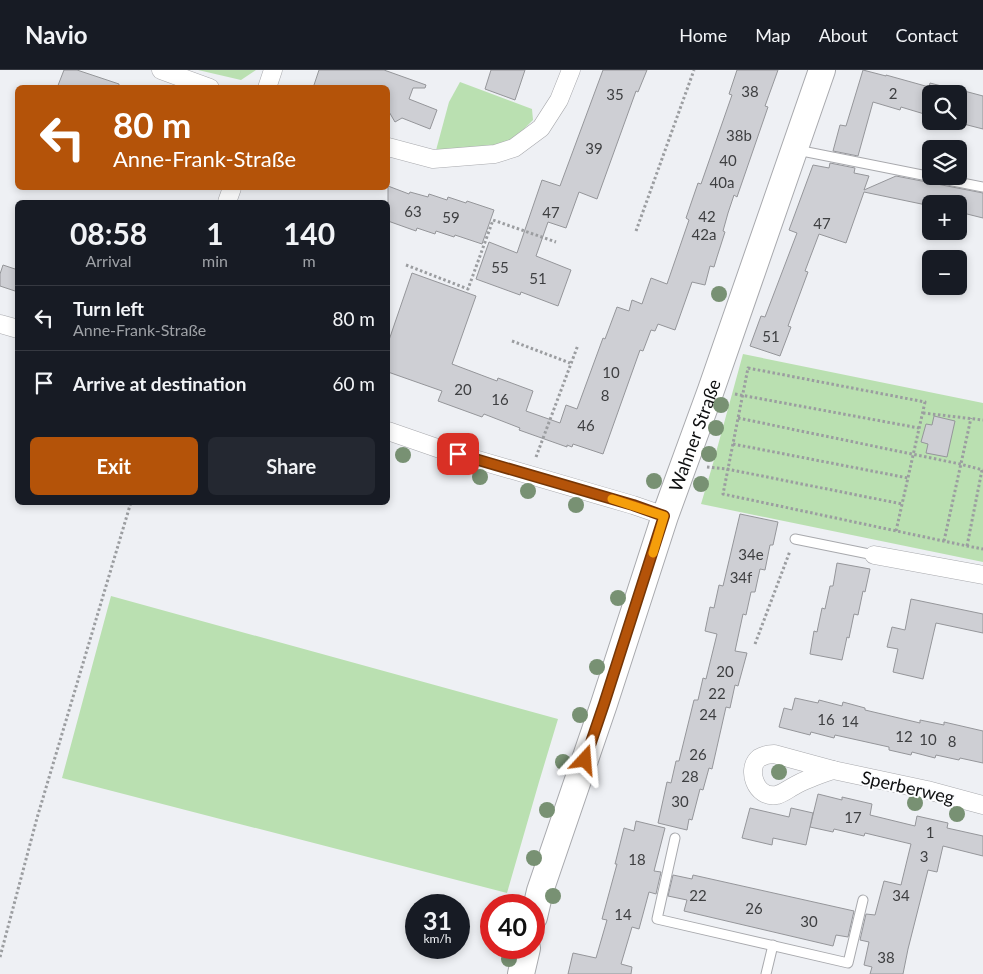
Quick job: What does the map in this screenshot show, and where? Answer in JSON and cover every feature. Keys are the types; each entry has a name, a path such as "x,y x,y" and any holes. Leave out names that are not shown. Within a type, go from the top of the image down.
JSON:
{"street":[{"path":"161,70 202,85"},
{"path":"268,85 273,70"},
{"path":"390,148 433,159 495,154 514,148 541,128 559,100 571,70"},
{"name":"Wahner Straße","path":"539,894 604,704 664,516 822,70"},
{"path":"0,324 15,328"},
{"path":"390,432 440,449 633,505 664,516"},
{"path":"874,555 983,575"},
{"name":"Sperberweg","path":"833,770 927,790 983,805"},
{"path":"521,974 524,959"}],"lane":[{"path":"794,150 983,187"},
{"path":"794,542 874,555"},
{"path":"675,838 657,918 848,963 863,900"},
{"path":"766,974 773,945"}],"path":[{"path":"636,231 694,70"},
{"path":"406,265 468,288 493,220 556,242"},
{"path":"512,341 570,363"},
{"path":"529,476 578,346"},
{"path":"896,530 925,402 748,368 723,494 983,549"},
{"path":"737,394 919,428"},
{"path":"923,413 983,420"},
{"path":"738,418 982,470 967,546"},
{"path":"944,541 971,418"},
{"path":"733,444 908,478"},
{"path":"727,469 902,504"},
{"path":"0,957 37,818 130,505"},
{"path":"755,644 794,542"}],"green space":[{"path":"198,70 256,70 241,80"},
{"path":"460,82 532,109 533,120 510,143 491,149 435,154 449,102"},
{"path":"743,354 983,403 983,562 701,504"},
{"path":"111,596 558,719 507,893 62,778"}],"building":[{"path":"64,70 77,70 119,84 119,85 58,85"},
{"path":"319,70 384,70 426,85 425,88 413,88 409,99 437,110 430,129 402,118 395,122 390,113 390,85 314,85"},
{"path":"491,70 525,70 515,100 485,89"},
{"path":"603,70 647,70 638,92 636,91 597,199 579,192 566,228 548,222 536,256 571,270 558,306 521,292 520,295 476,279 489,242 517,253 542,180 560,186"},
{"path":"737,70 778,70 765,106 768,107 737,197 734,195 728,213 723,231 725,232 714,267 710,266 705,285 692,282 675,330 658,324 655,331 651,330 643,351 640,350 603,454 573,444 572,447 567,445 567,447 519,430 520,428 484,414 482,417 438,401 442,391 390,373 390,337 412,273 476,296 452,364 497,381 498,378 533,391 526,411 560,423 566,405 577,409 603,338 605,339 617,307 629,311 632,300 642,304 651,278 667,284 689,220 686,218 698,183 701,184 732,95 729,94"},
{"path":"863,70 922,85 922,113 901,107 900,110 873,102 858,156 833,151 840,125 846,126"},
{"path":"967,92 983,96 983,129 967,125"},
{"path":"830,163 855,168 854,173 869,176 864,190 896,176 922,181 922,185 942,185 983,193 983,218 967,214 967,195 922,195 922,204 864,192 846,243 819,234 805,271 808,272 788,326 791,327 780,356 750,346 761,316 765,317 797,233 789,230 813,165 829,168"},
{"path":"390,187 409,194 410,192 428,197 429,194 447,200 448,197 494,210 482,244 436,231 435,234 417,228 416,231 390,222 390,200 388,200"},
{"path":"3,265 15,269 15,291 0,286 0,274"},
{"path":"934,416 955,421 947,457 926,453 928,444 921,442 926,424 932,425"},
{"path":"740,514 778,522 773,545 770,545 765,570 760,569 755,592 751,592 746,615 743,614 735,651 747,653 738,686 735,685 730,708 726,707 712,769 709,768 703,790 700,789 692,820 689,819 687,830 658,823 667,782 671,783 676,761 679,761 694,700 698,700 703,678 706,679 717,634 705,631 710,607 714,608 719,585 723,586"},
{"path":"837,563 870,569 858,615 854,614 842,660 810,654 814,631 817,632 822,608 825,609 830,586 833,586"},
{"path":"911,599 983,614 983,633 936,623 923,679 893,672 898,649 887,647 892,627 905,630"},
{"path":"795,698 818,703 819,700 842,706 843,702 865,708 865,710 920,723 920,720 944,725 944,722 983,731 983,763 936,755 935,758 912,752 911,755 889,750 889,747 835,735 834,738 811,732 810,735 779,727 784,708 792,710"},
{"path":"818,794 842,800 842,797 872,804 870,815 915,826 917,816 948,823 947,828 983,836 983,856 943,846 937,872 928,870 903,974 870,974 872,967 864,965 869,942 860,940 866,914 875,915 884,881 901,885 911,844 865,833 864,836 834,829 833,832 810,827"},
{"path":"750,808 789,817 791,808 813,813 806,845 773,838 772,845 742,838"},
{"path":"636,821 665,828 654,871 661,872 656,894 649,892 639,929 632,927 621,964 632,967 631,974 568,974 573,953 596,958 607,920 602,919 617,864 615,864 624,828 634,831"},
{"path":"673,875 692,879 693,875 854,911 848,937 836,935 833,946 684,911 687,900 668,896"}],"slow traffic":[{"path":"612,499 664,516 653,553"}],"route":[{"path":"458,454 633,505 664,516 585,760"}]}
